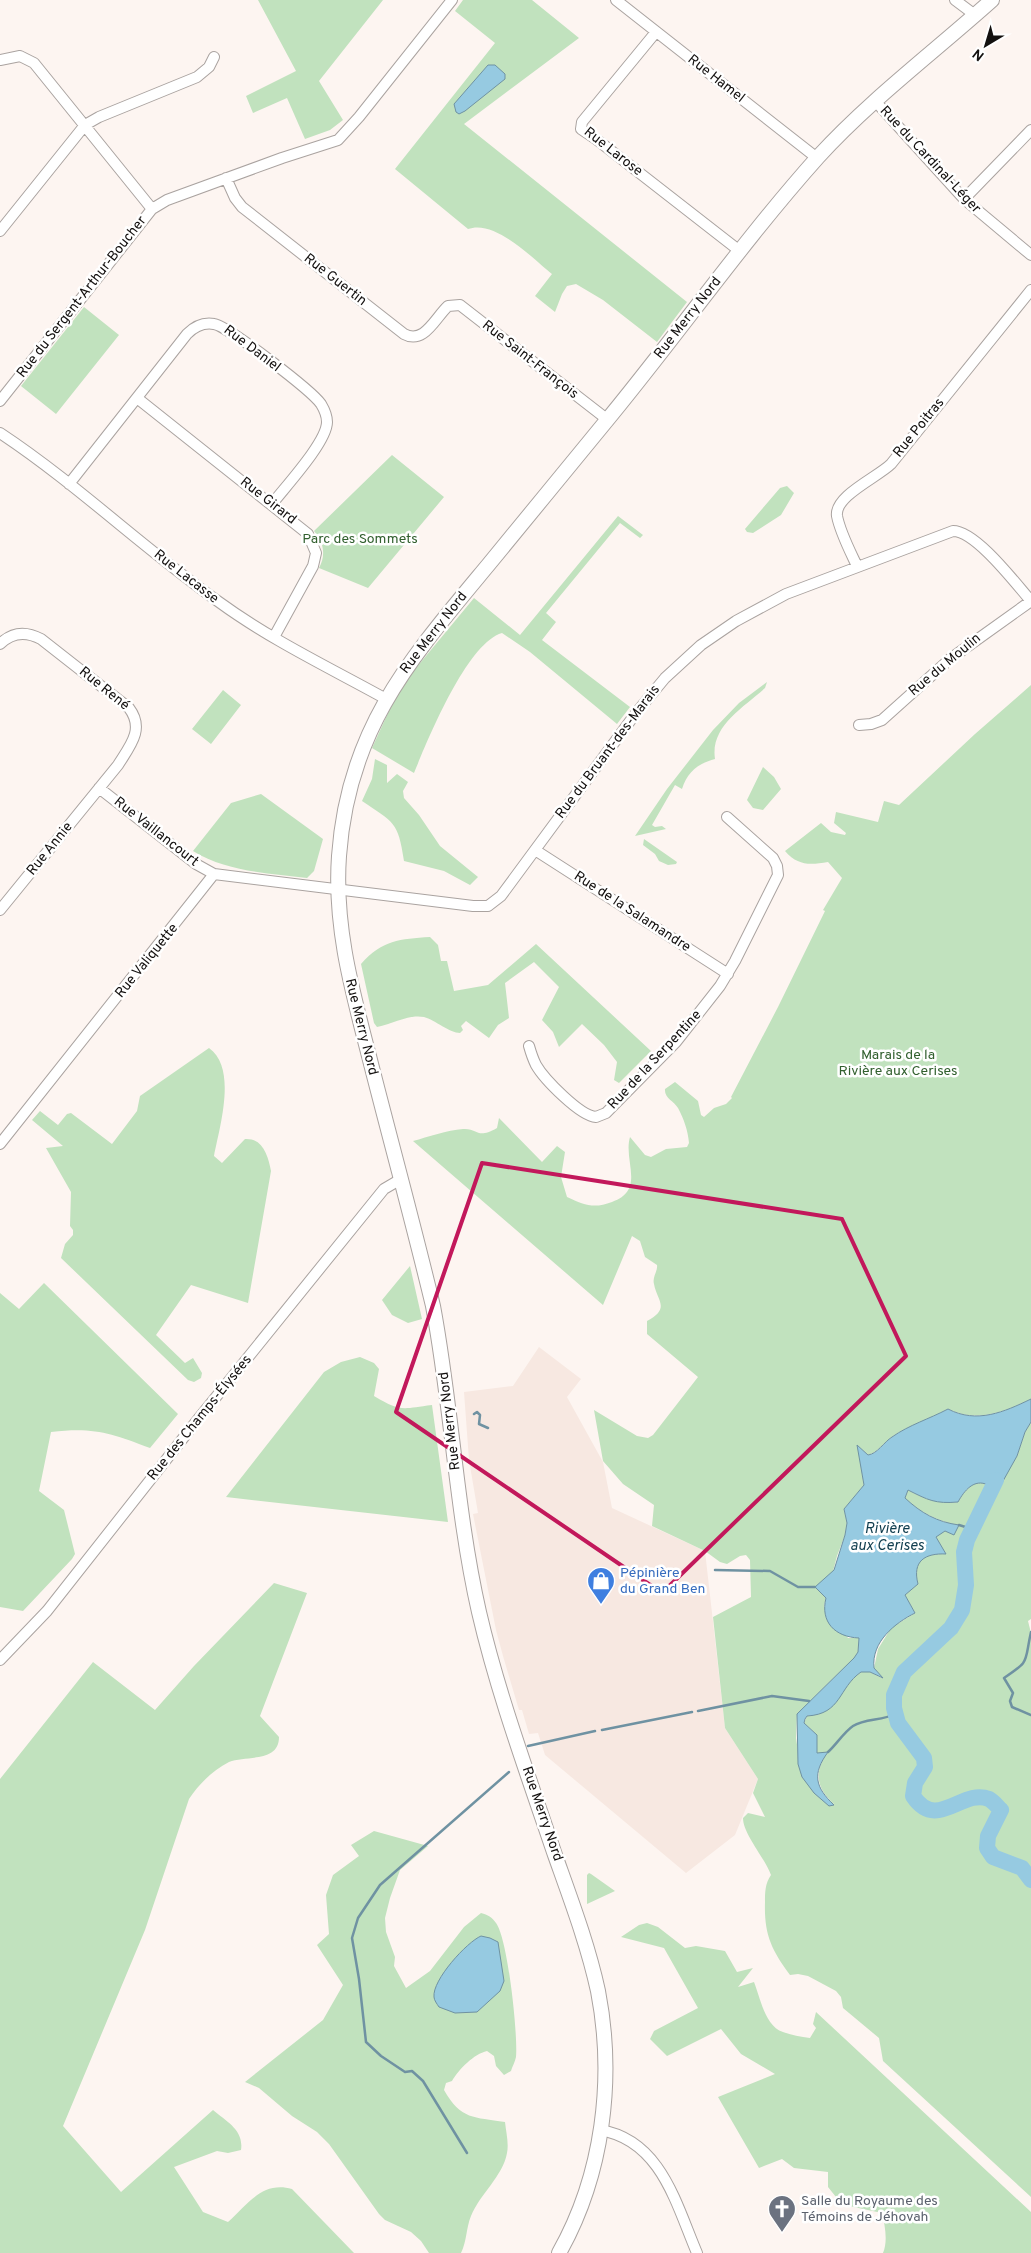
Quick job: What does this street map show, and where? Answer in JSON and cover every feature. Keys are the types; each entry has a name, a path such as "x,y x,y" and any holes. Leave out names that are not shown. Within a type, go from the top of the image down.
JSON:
{"main road":[{"name":"Rue Merry Nord","path":"559,2253 583,2199 596,2153 600,2130 605,2092 605,2048 598,1990 575,1914 515,1735 479,1614 462,1524 438,1333 401,1179 350,983 342,937 338,890 341,836 349,792 363,748 386,699 401,674 428,637 608,420 740,252 817,158 876,102 992,0"}],"street":[{"name":"Rue du Sergent-Arthur-Boucher","path":"0,401 152,209 166,200 282,158 332,143 344,136 452,0"},
{"name":"Rue Hamel","path":"616,0 817,158"},
{"path":"956,0 975,15"},
{"name":"Rue Larose","path":"656,32 582,122 581,129 740,252"},
{"path":"0,60 16,56 30,60 86,125 152,209"},
{"path":"0,230 86,125 99,117 197,77 206,71 214,58"},
{"name":"Rue du Cardinal-Léger","path":"876,102 964,199 1031,255"},
{"path":"964,199 1031,130"},
{"name":"Rue Guertin","path":"226,178 235,198 242,207 404,334 415,338 422,335 445,309 452,304"},
{"name":"Rue Poitras","path":"857,566 837,517 841,501 891,464 1031,290"},
{"name":"Rue Saint-François","path":"452,304 463,307 608,420"},
{"name":"Rue Daniel","path":"69,484 187,334 197,326 209,323 227,330 311,395 320,404 326,416 324,435 272,504"},
{"name":"Rue Girard","path":"137,398 272,504 308,534 315,546 316,553 313,566 274,637"},
{"name":"Rue Lacasse","path":"0,433 69,484 217,602 274,637 386,699"},
{"name":"Rue du Bruant-des-Marais","path":"338,890 483,907 498,900 656,687 714,635 752,611 786,594 857,566 957,531 964,534 1000,564 1031,601"},
{"name":"Rue du Moulin","path":"859,725 882,720 950,659 1031,601"},
{"name":"Rue René","path":"0,644 16,634 35,636 124,704 133,713 137,724 135,740 99,788"},
{"name":"Rue Vaillancourt","path":"99,788 196,864 214,874"},
{"name":"Rue Annie","path":"0,910 99,788"},
{"name":"Rue de la Serpentine","path":"529,1046 536,1065 545,1076 582,1112 588,1116 599,1116 609,1110 676,1042 728,974 776,879 778,870 773,858 727,817"},
{"name":"Rue de la Salamandre","path":"535,850 728,974"},
{"path":"214,874 338,890"},
{"name":"Rue Valiquette","path":"0,1144 214,874"},
{"name":"Rue des Champs-Élysées","path":"0,1660 47,1611 199,1418 384,1189 401,1179"},
{"path":"600,2130 625,2136 654,2163 670,2190 697,2253"}],"highlighted area":[{"path":"482,1163 842,1219 906,1356 662,1593 396,1412"}],"shaded area":[{"name":"Pépinière du Grand Ben","path":"539,1347 581,1379 567,1397 603,1462 612,1508 705,1551 725,1728 758,1779 735,1835 686,1873 545,1755 538,1733 529,1734 522,1710 519,1710 503,1656 473,1514 478,1513 469,1460 464,1392 513,1386"}],"green space":[{"path":"258,0 383,0 319,81 343,120 330,130 305,139 287,98 253,113 246,96 296,71"},
{"path":"463,0 532,0 579,38 464,124 687,302 657,342 603,300 576,284 567,286 555,312 535,296 552,274 524,250 501,235 479,227 468,229 395,169 495,43 455,11"},
{"path":"84,307 119,335 56,414 21,386"},
{"name":"Parc des Sommets","path":"392,455 444,497 368,588 319,568 323,558 323,549 314,531"},
{"path":"787,486 794,493 781,515 753,533 747,532 745,529 780,488"},
{"path":"618,516 643,535 640,538 620,523 546,613 556,622 542,640 630,707 617,724 530,652 502,633 489,640 475,654 462,673 439,716 414,773 372,748 393,702 406,680 474,598 520,635"},
{"path":"767,682 765,688 738,711 723,727 715,747 715,759 694,769 682,789 675,785 652,825 655,827 662,826 666,829 635,836 667,789 713,730 739,703"},
{"name":"Marais de la Rivière aux Cerises","path":"1031,685 1031,1399 1001,1412 990,1414 969,1415 948,1409 900,1432 871,1454 868,1455 858,1446 864,1485 844,1509 847,1523 845,1535 837,1556 824,1606 848,1638 859,1638 858,1652 797,1714 796,1738 802,1777 834,1804 823,1792 819,1780 820,1767 827,1753 817,1753 817,1735 804,1723 807,1716 822,1710 861,1672 870,1672 882,1678 874,1668 878,1649 891,1628 915,1613 905,1595 918,1584 918,1564 921,1560 931,1555 945,1554 936,1537 939,1533 959,1526 937,1519 918,1508 905,1498 908,1490 932,1500 958,1502 970,1487 974,1484 983,1483 988,1485 988,1498 1017,1456 1025,1432 1031,1422 1031,1619 1028,1621 1031,1633 1031,2197 883,2061 879,2038 843,2008 841,1997 836,1991 808,1976 790,1975 773,1949 767,1932 765,1913 765,1891 771,1875 750,1839 743,1818 748,1813 765,1817 753,1793 758,1779 725,1728 713,1617 751,1597 750,1560 746,1555 740,1556 727,1564 720,1562 705,1551 652,1526 654,1505 623,1484 603,1461 594,1410 637,1436 648,1438 653,1435 698,1377 647,1334 647,1321 659,1312 661,1308 654,1281 657,1265 645,1257 640,1241 632,1236 603,1305 413,1141 444,1132 463,1129 485,1133 497,1128 499,1118 542,1162 557,1146 565,1152 561,1177 567,1197 594,1206 606,1204 622,1197 628,1190 631,1182 630,1137 645,1155 651,1157 666,1149 687,1147 689,1143 682,1116 666,1095 665,1089 675,1082 698,1101 701,1115 704,1117 714,1108 726,1104 732,1098 825,911 823,910 842,878 828,862 816,864 800,862 785,851 821,823 831,832 845,835 846,833 834,823 836,812 878,822 884,801 899,805"},
{"path":"223,690 241,705 211,744 192,729"},
{"path":"375,759 387,765 387,783 397,774 408,782 403,791 404,798 419,815 440,846 478,877 470,885 444,871 404,861 397,830 393,824 362,801 372,779"},
{"path":"763,767 774,777 781,789 763,810 753,808 747,800"},
{"path":"261,794 323,839 314,871 307,878 263,873 234,867 206,858 193,851 231,803"},
{"path":"644,839 677,862 676,864 668,865 659,861 655,854 643,845"},
{"path":"430,937 438,945 441,961 447,961 454,991 488,985 536,944 651,1051 619,1083 614,1080 617,1062 604,1045 582,1024 559,1047 553,1032 542,1020 559,987 534,962 505,983 509,1018 498,1025 489,1038 466,1021 461,1026 463,1030 460,1033 418,1016 377,1027 374,1023 361,964 384,945 401,940"},
{"path":"209,1048 218,1057 223,1070 225,1084 222,1115 214,1156 222,1163 245,1139 251,1139 264,1149 271,1171 248,1303 191,1285 156,1335 185,1363 193,1358 202,1373 201,1378 194,1382 188,1380 61,1258 65,1244 73,1235 73,1230 70,1226 71,1192 46,1148 63,1146 32,1120 40,1111 58,1125 67,1114 71,1113 112,1144 137,1111 140,1096"},
{"path":"410,1266 422,1319 408,1323 392,1315 382,1300"},
{"path":"44,1283 178,1414 150,1448 102,1432 79,1430 51,1432 39,1491 64,1510 75,1554 23,1611 0,1607 0,1293 19,1309"},
{"path":"360,1357 374,1363 379,1369 374,1396 390,1405 402,1408 432,1405 448,1522 226,1497 324,1372 341,1362"},
{"path":"274,1583 307,1593 260,1716 279,1737 278,1745 274,1751 260,1757 236,1760 223,1765 197,1788 189,1799 145,1930 63,2126 121,2192 213,2110 237,2132 240,2137 241,2150 228,2153 217,2151 174,2167 203,2212 228,2222 264,2191 281,2187 292,2189 354,2253 0,2253 0,1779 93,1662 155,1710 194,1666"},
{"path":"374,1831 428,1846 400,1870 385,1918 386,1932 395,1957 394,1966 406,1988 430,1971 464,1927 481,1913 490,1916 496,1923 508,1967 516,2046 516,2057 511,2071 504,2075 496,2066 494,2056 487,2051 477,2055 467,2063 452,2081 446,2083 444,2090 456,2107 463,2112 477,2118 505,2122 507,2138 508,2149 505,2161 471,2216 461,2253 429,2253 421,2241 411,2232 385,2220 329,2144 317,2132 292,2116 259,2088 245,2082 323,2020 343,1985 317,1945 329,1934 326,1895 333,1875 359,1856 351,1845"},
{"path":"589,1873 615,1891 587,1904 587,1875"},
{"path":"647,1923 658,1927 685,1948 696,1946 725,1951 737,1972 753,1968 738,1987 754,1982 767,2017 777,2029 796,2036 810,2038 816,2028 813,2024 816,2012 1031,2212 1031,2253 883,2253 886,2238 882,2213 849,2206 836,2197 828,2187 828,2172 794,2168 782,2159 759,2168 718,2097 775,2074 741,2054 721,2029 667,2056 650,2039 654,2031 698,2008 664,1948 621,1937 639,1925"}],"water":[{"path":"488,65 495,65 505,74 505,79 459,114 456,112 454,104"},
{"name":"Rivière aux Cerises","path":"1031,1399 1031,1422 1025,1432 1017,1456 998,1490 988,1499 988,1485 983,1483 974,1484 970,1487 958,1502 932,1500 908,1490 905,1498 917,1508 936,1519 959,1525 954,1535 945,1531 936,1537 946,1554 932,1555 922,1560 917,1569 918,1584 905,1595 915,1613 892,1628 876,1650 874,1668 883,1678 870,1672 861,1672 827,1711 807,1716 805,1719 804,1723 817,1735 817,1753 828,1752 820,1767 818,1780 823,1792 834,1805 829,1806 814,1793 802,1777 798,1764 797,1714 858,1652 859,1638 843,1635 831,1627 827,1621 825,1614 826,1598 815,1587 834,1570 847,1523 844,1509 864,1485 857,1445 868,1455 899,1433 948,1409 969,1416 990,1415"},
{"path":"481,1936 498,1942 504,1981 500,1991 477,2012 455,2013 439,2007 434,1997 435,1990 444,1972 459,1953"}],"waterway":[{"path":"474,1414 477,1412 480,1415 479,1424 488,1428"},
{"name":"Rivière aux Cerises","path":"996,1480 967,1540 964,1552 966,1585 962,1610 951,1628 904,1672 894,1695 894,1708 898,1723 924,1758 925,1767 915,1783 913,1796 922,1806 931,1810 940,1810 979,1797 989,1799 1001,1810 988,1836 987,1848 993,1857 1022,1868 1031,1880"},
{"path":"959,1525 972,1529"},
{"path":"715,1570 770,1571 798,1587 815,1587"},
{"path":"1031,1632 1023,1664 1004,1678 1013,1693 1010,1701 1012,1707 1031,1715"},
{"path":"698,1711 772,1696 809,1701"},
{"path":"602,1730 692,1712"},
{"path":"828,1752 846,1732 858,1723 885,1718 895,1714"},
{"path":"528,1746 595,1731"},
{"path":"467,2153 423,2081 412,2071 405,2072 381,2056 366,2042 352,1938 358,1918 380,1885 509,1772"}],"place":[{"name":"Pépinière du Grand Ben","path":"601,1605"},
{"name":"Salle du Royaume des Témoins de Jéhovah","path":"782,2233"}]}
